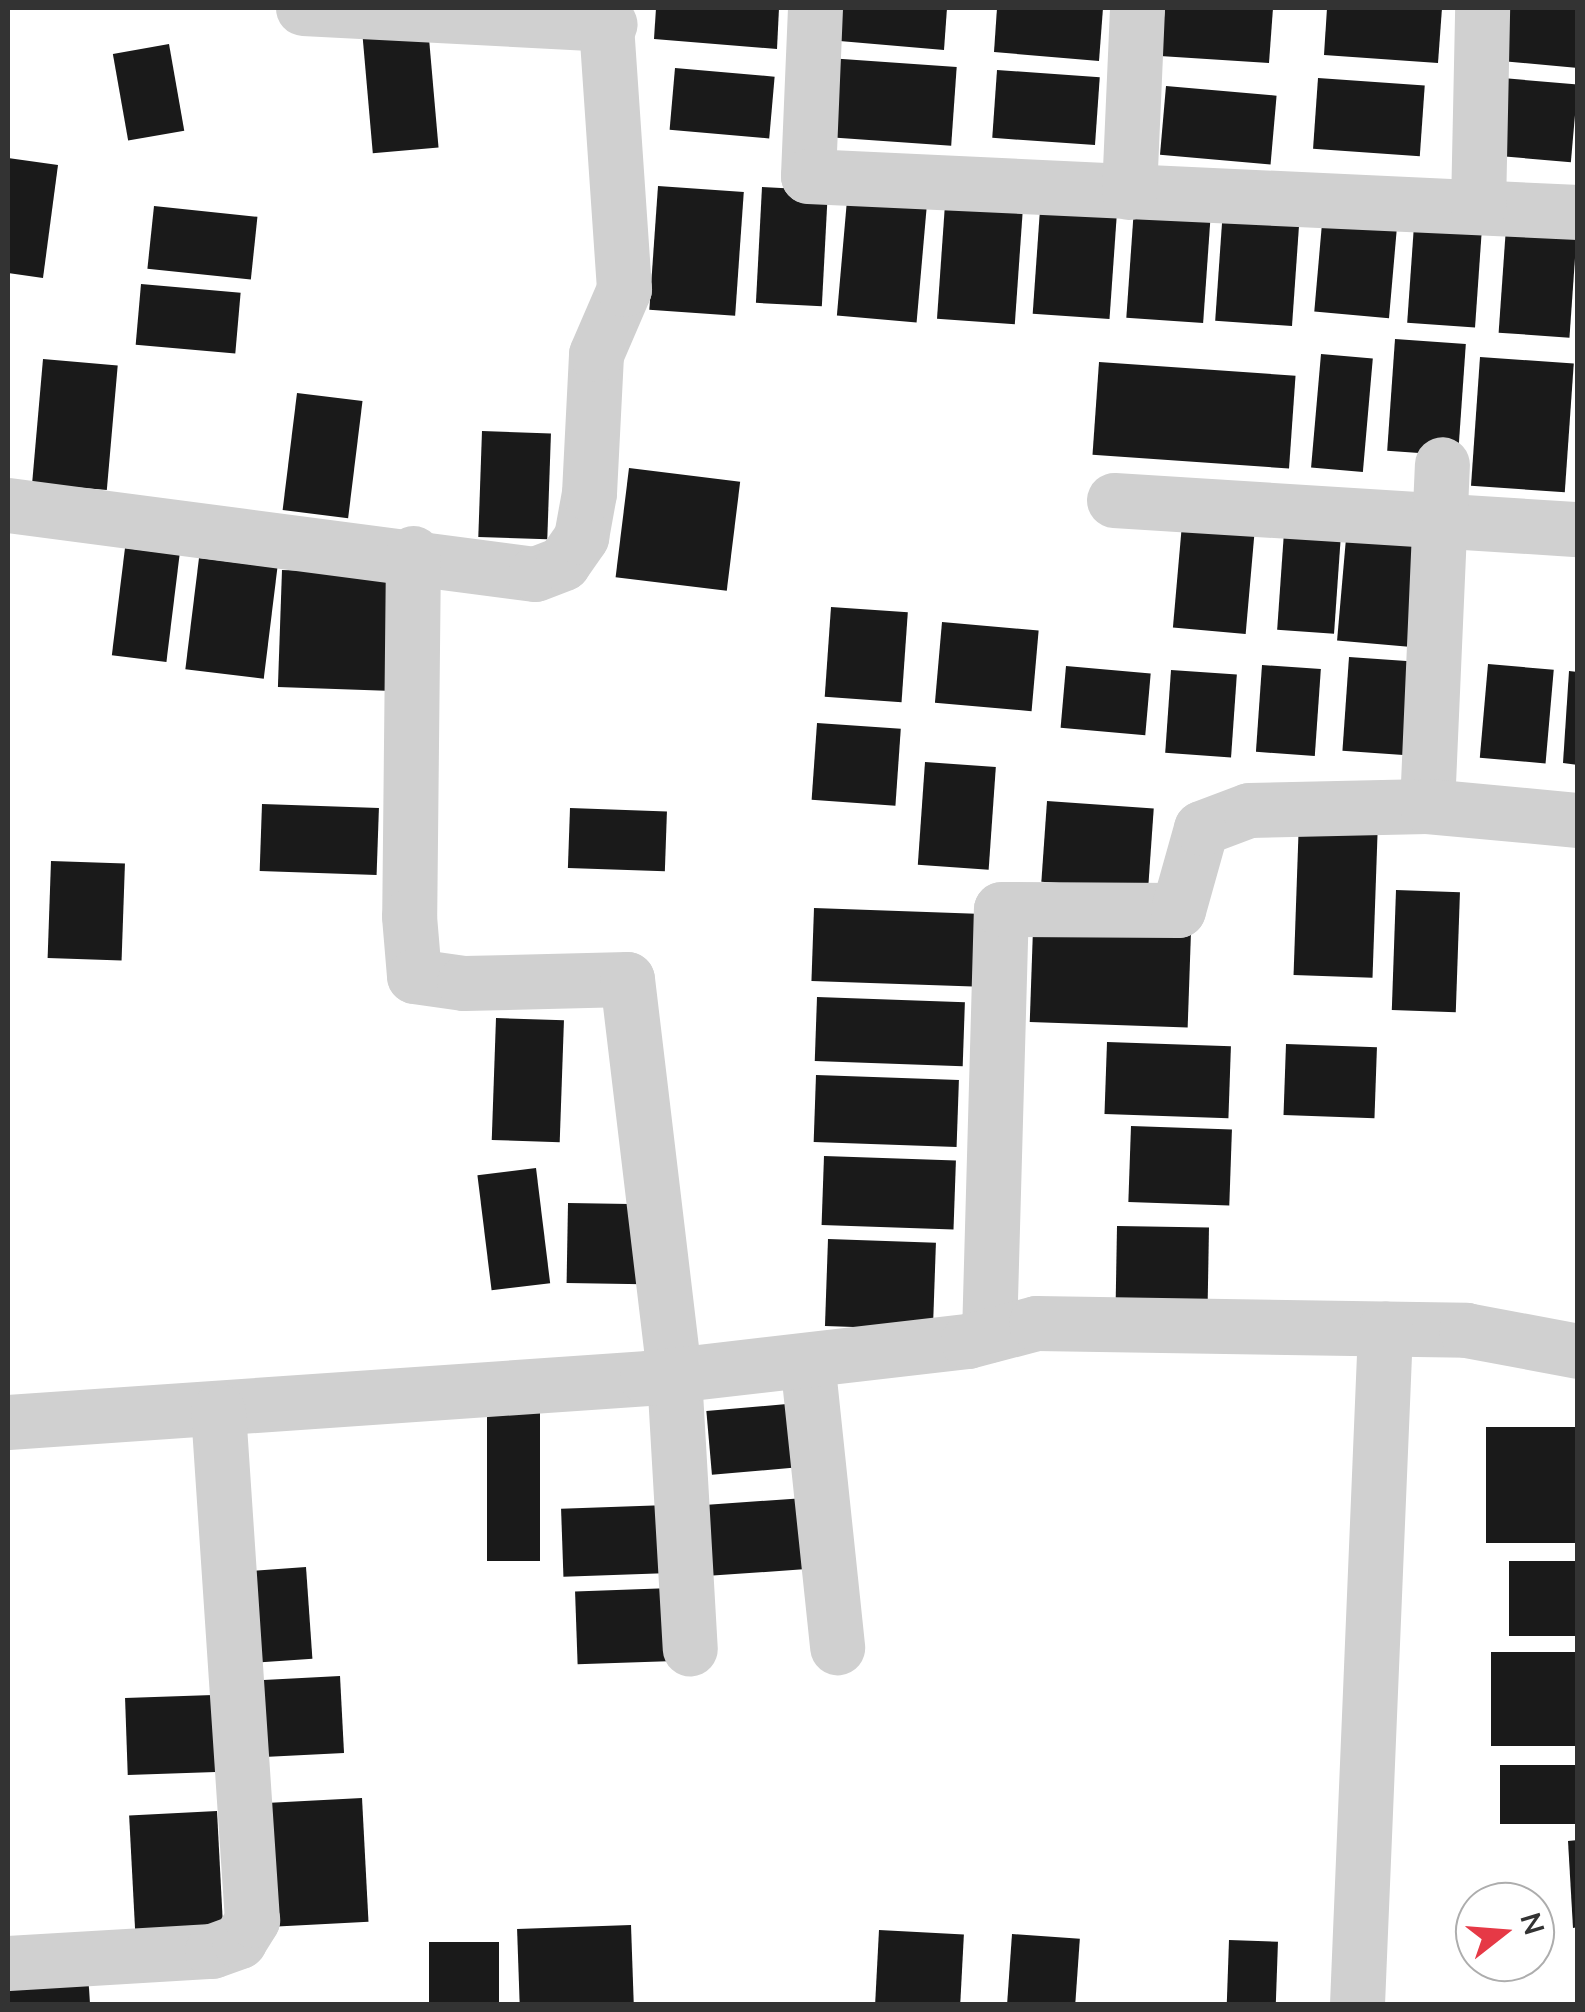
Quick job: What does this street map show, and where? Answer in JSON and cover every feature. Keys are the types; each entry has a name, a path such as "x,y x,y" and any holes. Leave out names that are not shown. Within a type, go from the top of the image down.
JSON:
{"street":[{"path":"8,506 413,554 535,574 563,564 582,537 596,354 624,289 607,16 303,8"},
{"path":"815,8 808,176 1578,212"},
{"path":"1129,192 1137,8"},
{"path":"1478,207 1482,8"},
{"path":"1427,806 1441,490"},
{"path":"1114,500 1441,490 1578,529"},
{"path":"413,554 408,916 414,976 464,983 627,979 674,1375 690,1650"},
{"path":"989,1335 1001,909 1178,910 1201,828 1220,816 1427,806 1578,820"},
{"path":"8,1422 218,1411 674,1375 989,1335 1036,1323 1466,1330 1578,1351"},
{"path":"1357,2004 1385,1328"},
{"path":"806,1360 838,1647"},
{"path":"8,1963 212,1950 239,1941 252,1920 218,1411"}],"building":[{"path":"656,8 779,8 777,49 654,39"},
{"path":"831,8 947,8 944,50 828,40"},
{"path":"997,8 1103,8 1099,61 994,52"},
{"path":"1165,8 1273,8 1269,63 1160,56"},
{"path":"1327,8 1442,8 1438,63 1324,55"},
{"path":"1494,8 1578,8 1578,68 1490,60"},
{"path":"428,27 439,148 373,153 362,33"},
{"path":"169,44 184,131 128,141 113,54"},
{"path":"828,58 957,67 951,146 822,137"},
{"path":"675,68 775,77 769,138 670,130"},
{"path":"997,70 1100,77 1095,145 992,138"},
{"path":"1491,77 1578,85 1571,162 1484,155"},
{"path":"1318,78 1425,85 1420,156 1313,149"},
{"path":"1166,86 1277,96 1271,164 1160,155"},
{"path":"8,158 58,165 43,278 8,273"},
{"path":"658,186 744,192 735,316 649,310"},
{"path":"762,187 828,190 822,306 756,303"},
{"path":"946,190 1024,195 1015,324 937,319"},
{"path":"1041,195 1118,200 1110,319 1033,314"},
{"path":"847,200 927,207 917,323 837,316"},
{"path":"154,206 257,217 251,280 147,269"},
{"path":"1134,208 1211,213 1203,323 1126,318"},
{"path":"1223,209 1300,214 1292,326 1215,321"},
{"path":"1415,211 1483,216 1475,327 1407,323"},
{"path":"1323,212 1398,219 1389,318 1314,312"},
{"path":"1507,213 1578,218 1569,338 1499,333"},
{"path":"141,284 241,293 235,353 136,345"},
{"path":"1395,339 1466,344 1458,456 1387,451"},
{"path":"1321,354 1373,359 1363,472 1311,468"},
{"path":"1480,357 1574,364 1565,492 1471,486"},
{"path":"43,359 118,366 107,490 32,484"},
{"path":"1099,362 1296,376 1289,469 1093,455"},
{"path":"297,393 363,401 348,518 283,510"},
{"path":"482,431 551,433 547,539 478,537"},
{"path":"629,468 740,482 727,591 616,577"},
{"path":"1182,524 1255,530 1246,634 1173,628"},
{"path":"1347,527 1436,535 1426,648 1337,641"},
{"path":"1284,532 1341,536 1334,634 1277,630"},
{"path":"125,548 180,555 166,662 112,655"},
{"path":"199,558 277,568 264,679 185,669"},
{"path":"282,570 390,574 386,691 278,687"},
{"path":"831,607 908,612 902,702 825,697"},
{"path":"942,622 1039,630 1032,711 935,703"},
{"path":"1349,657 1428,663 1421,756 1342,751"},
{"path":"1488,664 1554,670 1546,763 1480,758"},
{"path":"1262,665 1321,669 1315,756 1256,752"},
{"path":"1066,666 1151,673 1145,735 1061,728"},
{"path":"1171,670 1237,675 1231,757 1165,753"},
{"path":"1569,671 1578,672 1578,765 1563,763"},
{"path":"817,723 901,729 895,806 812,800"},
{"path":"925,762 996,767 989,870 918,865"},
{"path":"1047,801 1154,808 1148,889 1041,882"},
{"path":"262,804 379,808 377,875 260,871"},
{"path":"570,808 667,811 665,871 568,868"},
{"path":"1299,819 1378,822 1373,978 1294,975"},
{"path":"51,861 125,864 122,961 48,958"},
{"path":"1396,890 1460,892 1456,1012 1392,1010"},
{"path":"814,908 983,914 980,987 811,981"},
{"path":"1033,929 1191,935 1188,1027 1030,1022"},
{"path":"817,997 965,1002 963,1066 815,1061"},
{"path":"496,1018 564,1020 560,1142 492,1140"},
{"path":"1107,1042 1231,1046 1228,1118 1104,1114"},
{"path":"1286,1044 1377,1047 1374,1118 1284,1115"},
{"path":"816,1075 959,1080 957,1147 814,1142"},
{"path":"1131,1126 1232,1130 1229,1205 1128,1202"},
{"path":"824,1156 956,1161 954,1230 822,1225"},
{"path":"536,1168 550,1283 492,1290 477,1175"},
{"path":"568,1203 645,1204 644,1284 567,1283"},
{"path":"1117,1226 1209,1228 1208,1302 1116,1300"},
{"path":"828,1239 936,1243 933,1330 825,1326"},
{"path":"798,1403 804,1467 712,1475 706,1411"},
{"path":"487,1404 540,1404 540,1561 487,1561"},
{"path":"1486,1427 1578,1427 1578,1543 1486,1543"},
{"path":"805,1498 810,1569 709,1576 704,1505"},
{"path":"668,1505 670,1573 563,1577 561,1509"},
{"path":"1509,1561 1578,1561 1578,1636 1509,1636"},
{"path":"306,1567 312,1659 244,1664 237,1572"},
{"path":"672,1588 675,1661 578,1664 575,1591"},
{"path":"1491,1652 1578,1652 1578,1746 1491,1746"},
{"path":"340,1676 344,1753 249,1758 245,1681"},
{"path":"213,1695 216,1772 128,1775 125,1698"},
{"path":"1500,1765 1578,1765 1578,1824 1500,1824"},
{"path":"362,1798 368,1922 273,1927 266,1803"},
{"path":"217,1811 223,1931 135,1935 129,1816"},
{"path":"1578,1840 1578,1927 1573,1928 1568,1841"},
{"path":"631,1925 634,2004 520,2004 517,1929"},
{"path":"879,1930 964,1934 960,2004 875,2004"},
{"path":"1012,1934 1080,1939 1075,2004 1007,2004"},
{"path":"1229,1940 1278,1942 1276,2004 1227,2004"},
{"path":"429,1942 499,1942 499,2004 429,2004"},
{"path":"88,1973 90,2004 10,2004 8,1978"}]}
